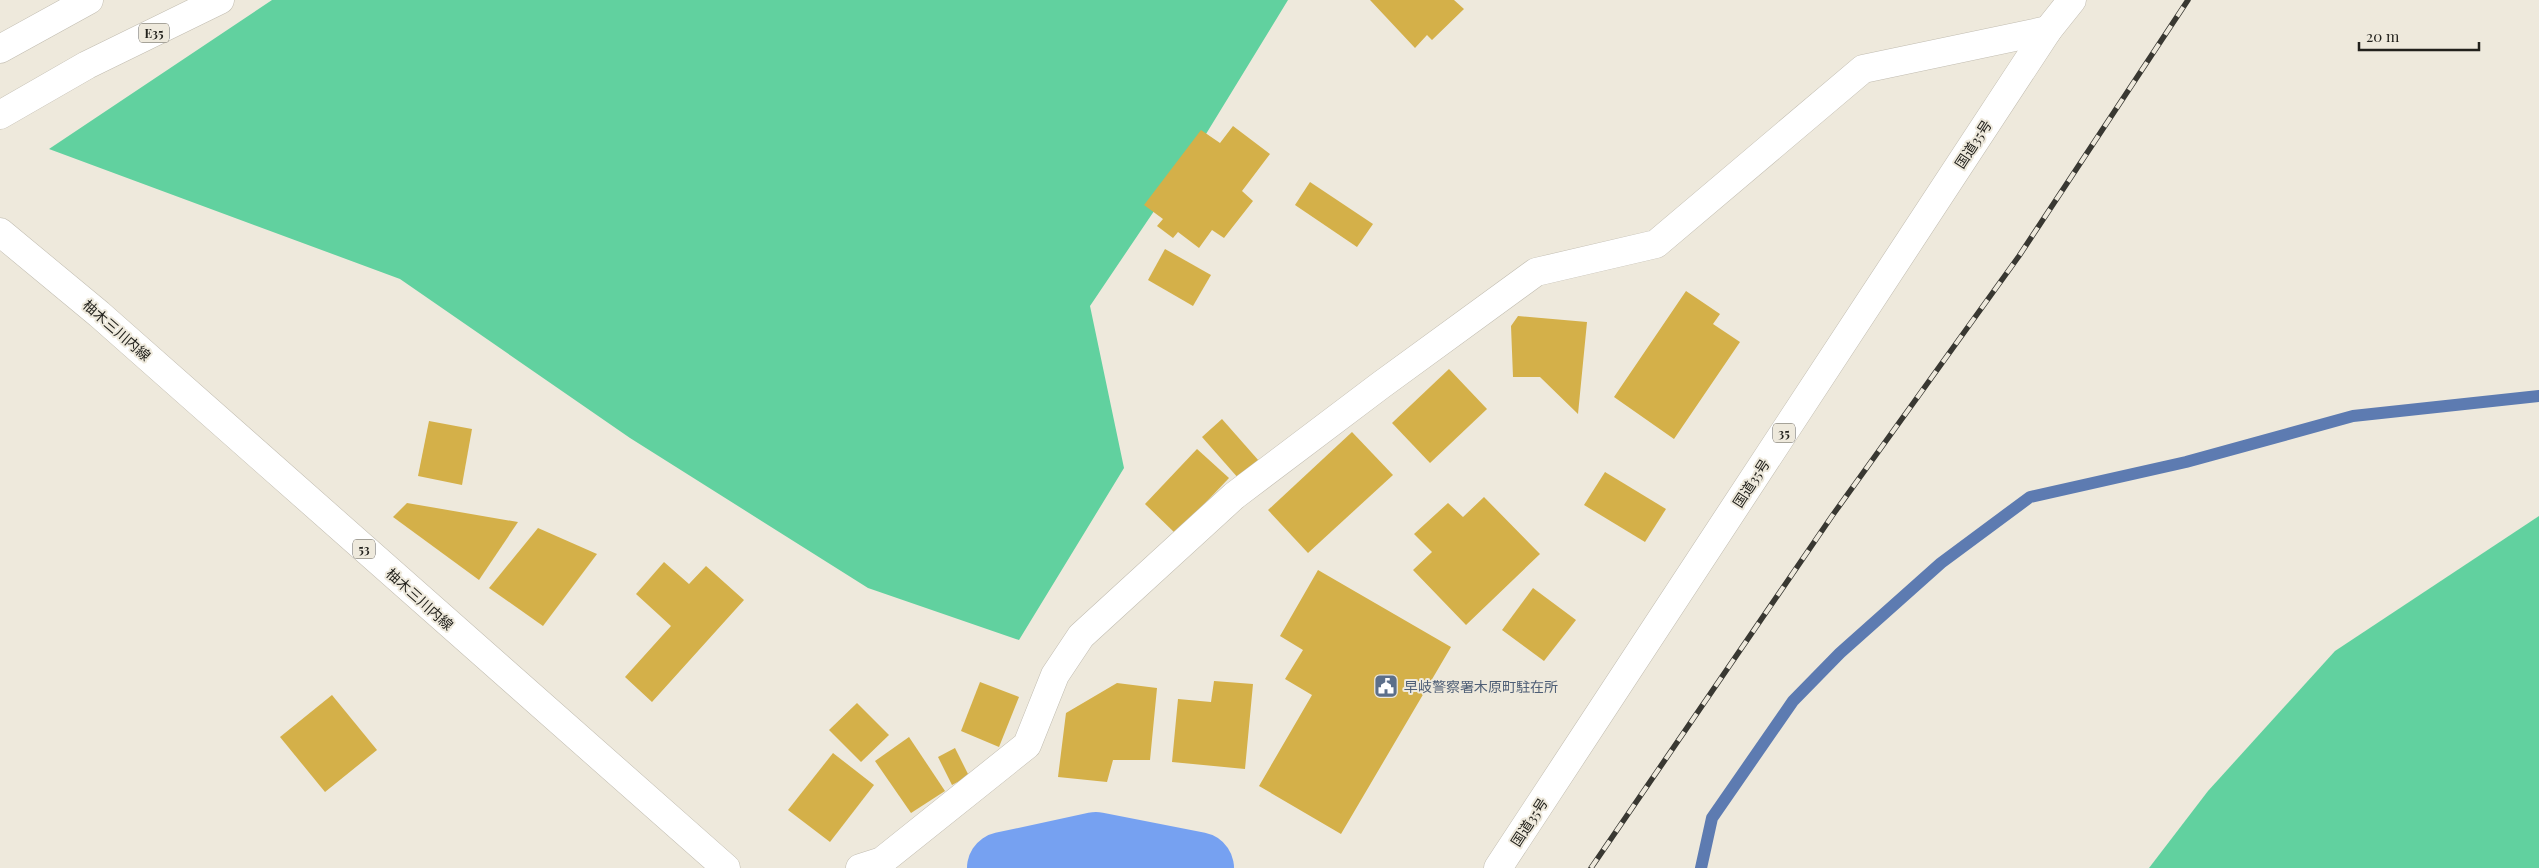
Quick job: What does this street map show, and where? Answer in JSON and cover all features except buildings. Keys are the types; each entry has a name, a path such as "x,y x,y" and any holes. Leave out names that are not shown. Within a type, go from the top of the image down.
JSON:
{"main road":[{"path":"0,49 89,0"},
{"name":"E35","path":"0,115 88,66 220,0"},
{"name":"国道35号","path":"1498,868 2048,30 2072,0"},
{"path":"860,868 882,861 1027,745 1055,676 1081,636 1234,496 1381,385 1536,272 1656,244 1862,69 2048,30"},
{"name":"柚木三川内線","path":"0,232 99,314 726,868"}],"green space":[{"path":"272,0 1288,0 1206,134 1090,306 1124,468 1019,640 868,588 630,438 400,279 49,149"},
{"path":"2539,516 2539,868 2149,868 2208,791 2335,651"}],"waterway":[{"path":"1701,868 1712,818 1793,701 1840,653 1941,563 2030,497 2186,462 2353,416 2539,396"},
{"path":"1003,868 1096,848 1198,868"}],"railway":[{"path":"1591,868 1832,516 2019,256 2188,0"}],"place":[{"name":"早岐警察署木原町駐在所","path":"1386,686"}]}
